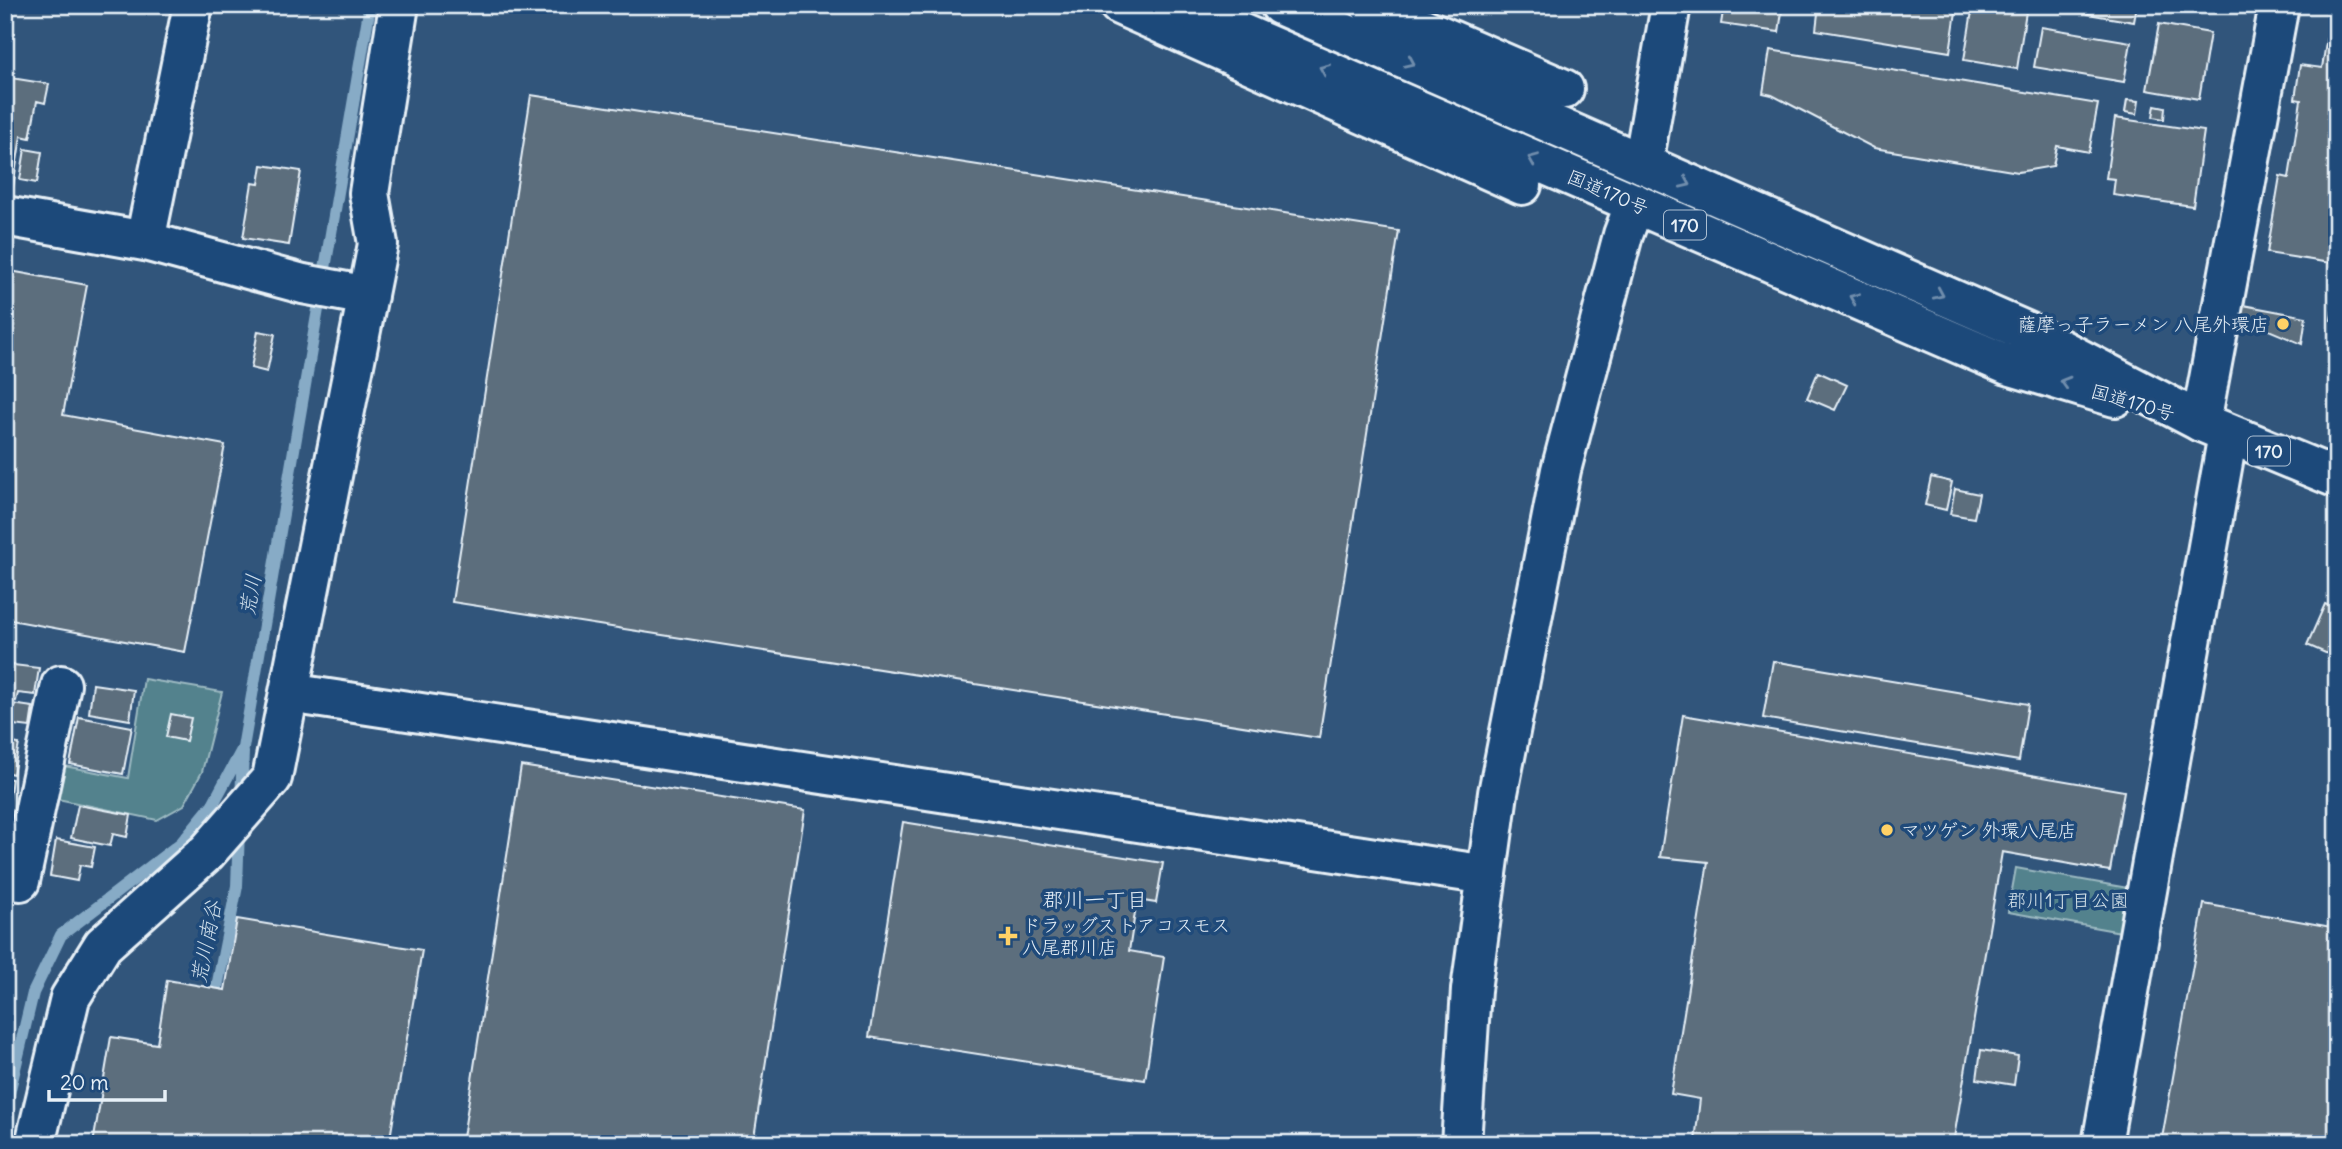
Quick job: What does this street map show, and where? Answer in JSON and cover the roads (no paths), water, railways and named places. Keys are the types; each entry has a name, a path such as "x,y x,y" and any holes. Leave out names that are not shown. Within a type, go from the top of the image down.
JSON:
{"main road":[{"path":"145,241 192,5"},
{"path":"378,244 369,193 399,5"},
{"path":"35,1144 70,998 103,945 207,852 272,778 289,693 337,290 378,244 424,5"},
{"path":"1119,5 1522,185"},
{"name":"国道170号","path":"1176,5 2008,365 2215,428"},
{"name":"国道170号","path":"1280,5 2030,333 2215,428 2337,478"},
{"path":"1370,5 1564,89"},
{"path":"1643,164 1671,5"},
{"path":"2102,1144 2279,5"},
{"path":"1467,1143 1471,990 1499,793 1561,470 1623,235 1634,203"},
{"path":"5,216 145,241 337,290"},
{"path":"24,882 61,685"},
{"path":"289,693 1487,875"}],"waterway":[{"name":"荒川","path":"5,1110 33,993 61,935 181,843 213,804 243,748 370,5"},
{"name":"荒川南谷","path":"241,800 243,752"},
{"name":"荒川南谷","path":"215,1004 237,886 239,829"}],"place":[{"name":"薩摩っ子ラーメン 八尾外環店","path":"2283,324"},
{"name":"マツゲン 外環八尾店","path":"1887,830"},
{"name":"ドラッグストアコスモス 八尾郡川店","path":"1008,936"}],"district":[{"name":"郡川一丁目","path":"1095,899"}],"park label":[{"name":"郡川1丁目公園","path":"2068,900"}]}
